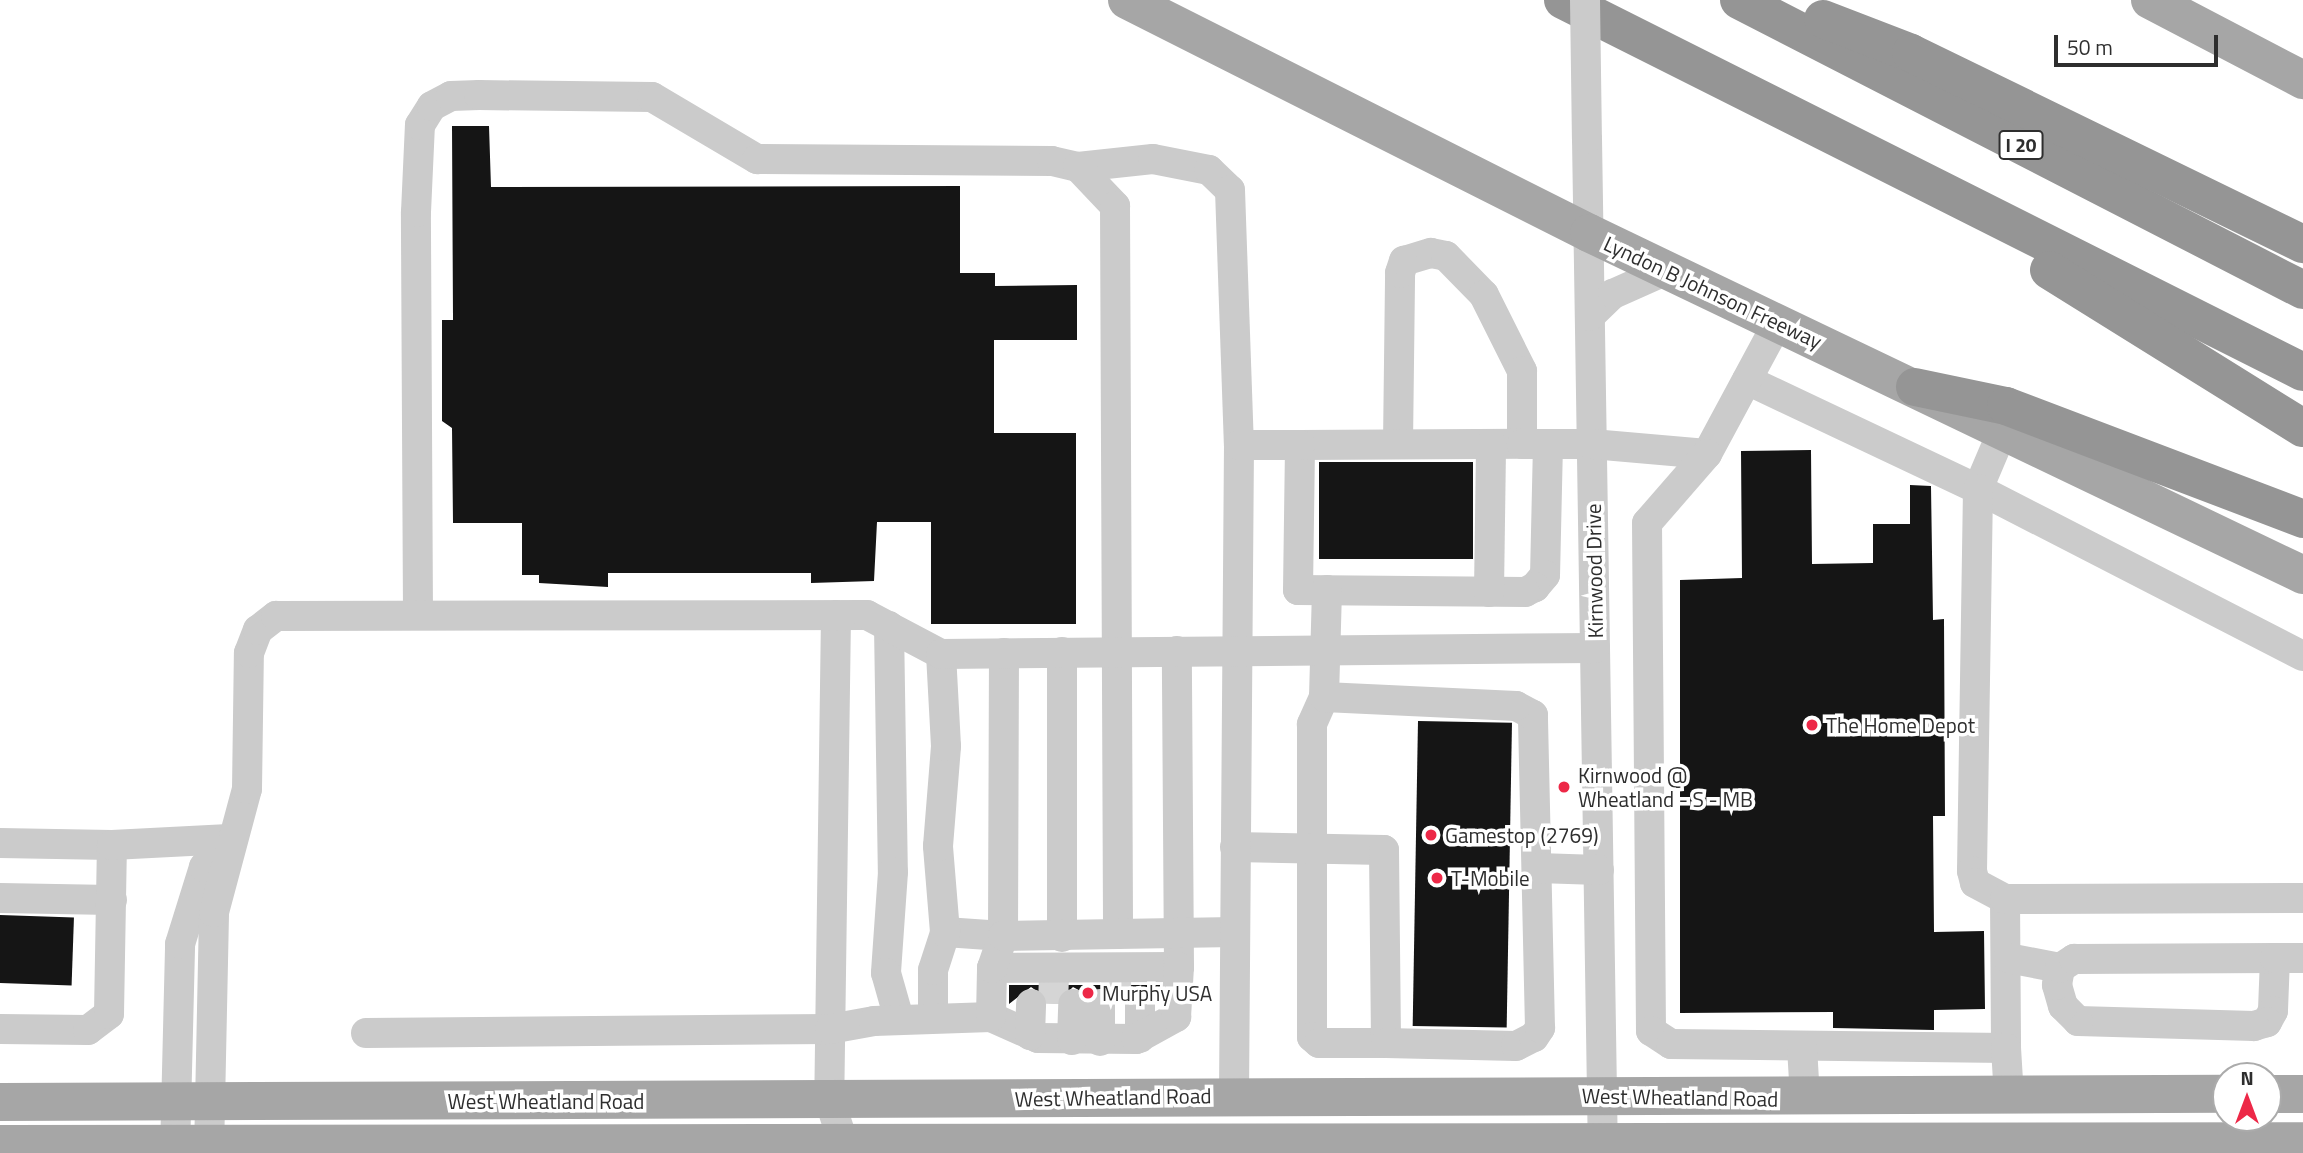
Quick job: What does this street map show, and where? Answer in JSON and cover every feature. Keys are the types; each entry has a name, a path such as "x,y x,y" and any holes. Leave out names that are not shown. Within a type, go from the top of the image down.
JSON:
{"highway":[{"path":"1563,0 1866,156 2303,372"},
{"name":"I 20","path":"1739,0 2303,290"},
{"path":"1773,0 1911,53 2303,244"},
{"path":"1866,156 2303,428"},
{"path":"1915,387 2006,406 2303,519"}],"main road":[{"name":"Lyndon B Johnson Freeway","path":"1127,0 1589,233 2303,575"},
{"path":"2150,0 2303,80"},
{"name":"West Wheatland Road","path":"0,1102 1234,1096 1805,1098 2212,1094"},
{"path":"2282,1094 2303,1094"},
{"path":"2008,1097 2008,1147"},
{"name":"West Wheatland Road","path":"0,1144 192,1148 2176,1147 2303,1141"}],"street":[{"name":"Kirnwood Drive","path":"1585,0 1603,1147"},
{"path":"418,615 416,212 420,125 432,107 452,96 652,97 757,159 1052,162 1078,167 1153,159 1209,170 1230,190 1238,445 1234,1096"},
{"path":"1078,167 1115,206 1114,651 1118,934"},
{"path":"1300,445 1298,590 1525,592 1545,575 1535,444 1522,371 1484,295 1446,257 1431,253 1404,261 1399,273 1398,444"},
{"path":"1590,316 1613,293 1667,270"},
{"path":"1778,322 1707,454 1647,523 1650,1031 1671,1044 2006,1048"},
{"path":"1747,380 1978,489 2303,656"},
{"path":"2003,430 1978,489 1972,871 1975,883 2005,899 2303,898"},
{"path":"1489,592 1491,444"},
{"path":"1238,445 1592,444 1707,454"},
{"path":"1324,696 1526,709 1536,726 1540,1028 1534,1037 1517,1046 1319,1043 1312,1037 1312,724 1324,696 1327,590"},
{"path":"829,1147 835,615"},
{"path":"192,1148 192,1102 213,925 227,881 229,839 247,789 249,653 258,630 276,616 867,615 941,654 1595,649"},
{"path":"889,626 893,872 886,973 899,1019"},
{"path":"366,1033 830,1030 899,1019 991,1017 1085,1039 1176,1017 1179,967 1177,651"},
{"path":"1062,652 1062,937"},
{"path":"991,1017 992,968 1003,936 1004,653"},
{"path":"933,1017 933,970 945,932 938,846 946,746 941,654"},
{"path":"0,843 112,845 229,839"},
{"path":"0,1029 88,1030 109,1014 112,845"},
{"path":"1235,847 1384,850 1386,1043"},
{"path":"1538,868 1599,870"},
{"path":"0,898 112,900"},
{"path":"2005,899 2008,958 2008,1097"},
{"path":"945,932 1062,937 1234,932"},
{"path":"2008,958 2060,968 2074,960 2289,958 2273,1011 2267,1022 2254,1026 2078,1021 2063,1006 2060,968"},
{"path":"992,968 1086,984 1179,967"},
{"path":"1085,1039 1086,984"},
{"path":"1085,1039 1086,984"},
{"path":"1085,1039 1086,984"},
{"path":"1802,1047 1805,1098"}],"building":[{"path":"452,126 489,126 491,187 960,186 960,273 995,273 995,286 1077,285 1077,340 994,340 994,433 1076,433 1076,624 931,624 931,522 877,522 874,581 811,583 811,573 608,573 608,587 539,583 539,575 522,575 522,523 453,523 452,428 442,421 442,320 453,320"},
{"name":"The Home Depot","path":"1811,450 1812,564 1873,563 1873,524 1910,524 1910,485 1931,486 1933,620 1944,619 1945,816 1933,816 1934,932 1984,931 1985,1009 1934,1010 1934,1030 1833,1028 1833,1012 1680,1013 1680,580 1742,578 1741,451"},
{"path":"1319,462 1473,462 1473,559 1319,559"},
{"path":"1418,721 1512,723 1507,1028 1413,1026"},
{"path":"0,915 74,918 72,986 0,983"},
{"path":"1009,985 1160,985 1159,1004 1141,987 1131,989 1123,1004 1108,989 1086,994 1073,987 1055,1004 1031,987 1009,1004"}],"tunnel":[{"path":"1053,1004 1054,981"},
{"path":"1116,981 1117,1004"}],"place":[{"name":"The Home Depot","path":"1812,725"},
{"name":"Kirnwood @ Wheatland - S - MB","path":"1564,787"},
{"name":"Gamestop (2769)","path":"1431,835"},
{"name":"T-Mobile","path":"1437,878"},
{"name":"Murphy USA","path":"1088,993"}]}
